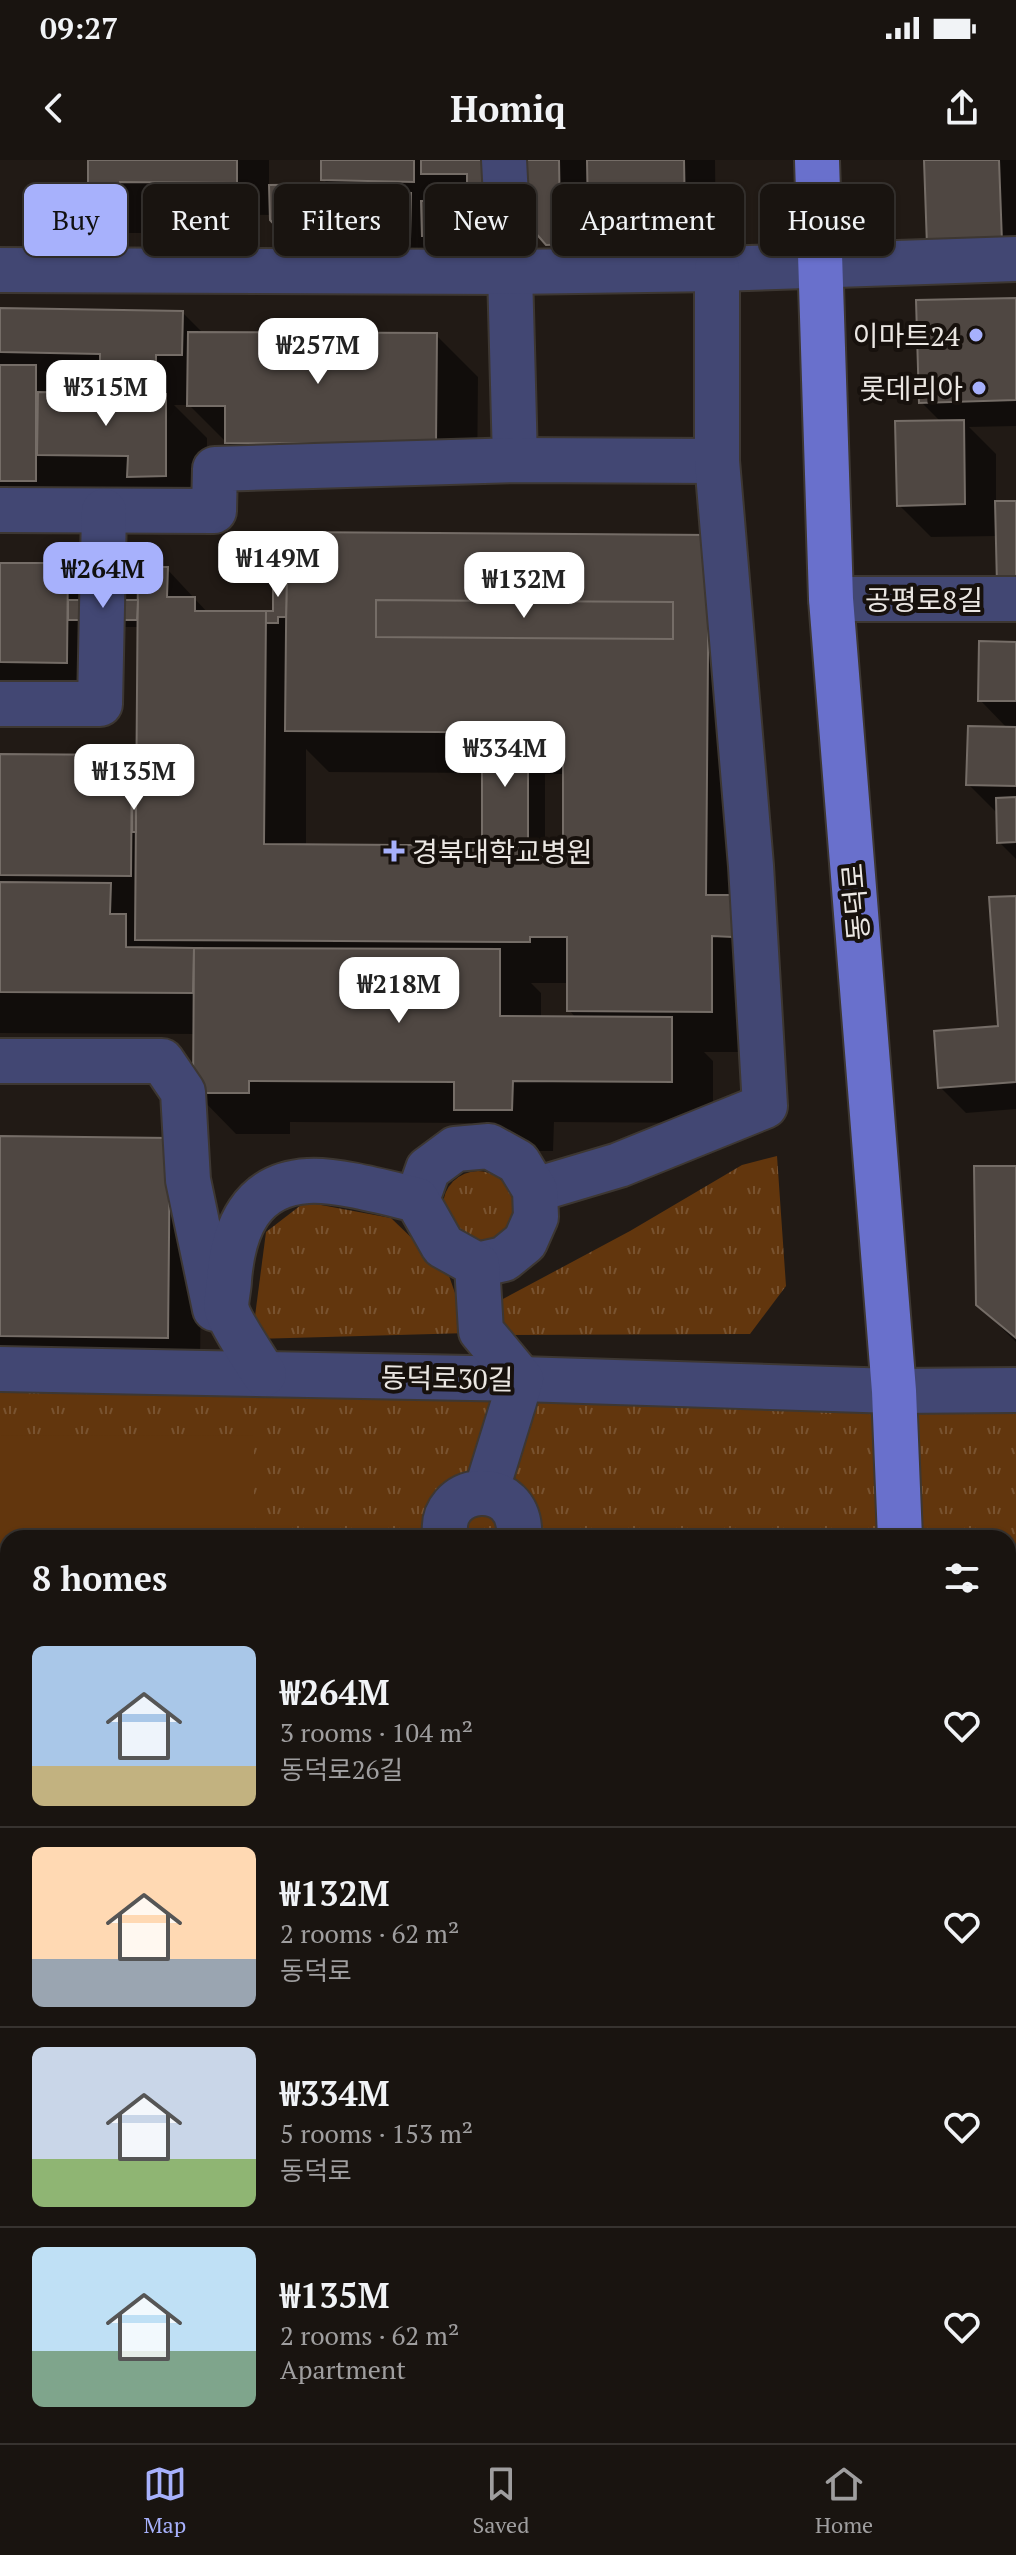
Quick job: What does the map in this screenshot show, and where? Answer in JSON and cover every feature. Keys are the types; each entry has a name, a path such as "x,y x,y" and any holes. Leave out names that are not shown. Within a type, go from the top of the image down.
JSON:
{"main road":[{"name":"동덕로","path":"817,160 831,599 894,1391 900,1530"}],"street":[{"path":"504,160 515,460"},
{"path":"0,270 510,272 1016,259"},
{"path":"535,1190 619,1165 765,1106 751,866 717,461 717,269"},
{"path":"0,510 214,511 215,469 515,460 717,461"},
{"path":"0,704 100,704 104,511"},
{"name":"공평로8길","path":"831,599 1016,599"},
{"path":"0,1061 162,1061 183,1092 188,1180 246,1374"},
{"path":"246,1374 227,1310 230,1269 240,1225 261,1196 287,1184 309,1180 367,1188 417,1200 443,1246 477,1265 504,1259 525,1242 536,1217 535,1190 518,1162 489,1146 455,1149 428,1169 417,1200"},
{"path":"477,1265 481,1331 521,1379 486,1492"},
{"name":"동덕로30길","path":"0,1369 521,1379 894,1391 1016,1390"},
{"path":"446,1530 451,1508 460,1499 472,1493 486,1492 508,1502 516,1512 520,1530"}],"green space":[{"path":"777,1156 786,1286 750,1334 505,1335 501,1300 630,1231 742,1165"},
{"path":"478,1171 503,1181 513,1206 503,1231 478,1241 453,1231 443,1206 453,1181"},
{"path":"305,1202 391,1218 448,1273 469,1333 252,1339 266,1232"},
{"path":"0,1369 1016,1390 1016,1530 0,1530"},
{"path":"0,1435 254,1436 254,1530 0,1530"}],"building":[{"path":"88,160 237,160 237,183 88,184"},
{"path":"321,160 414,160 414,182 321,180"},
{"path":"421,160 486,160 486,184 467,184 467,174 421,174"},
{"path":"518,160 559,160 559,184 552,184 552,245 546,245 536,233 536,184 519,184"},
{"path":"587,160 684,160 684,184 587,184"},
{"path":"924,160 999,160 1002,242 927,246"},
{"path":"269,185 274,185 274,224 270,220"},
{"path":"409,193 411,193 409,240"},
{"path":"421,201 425,201 425,236 422,236"},
{"path":"1016,298 1016,400 919,403 916,300"},
{"path":"0,308 183,311 182,355 156,355 156,364 100,363 100,354 0,352"},
{"path":"188,332 437,333 436,444 225,443 225,406 187,406"},
{"path":"0,365 36,365 36,481 0,481"},
{"path":"38,392 166,394 166,476 127,477 128,456 37,455"},
{"path":"964,420 965,504 897,506 895,421"},
{"path":"995,501 1016,501 1016,585 997,585"},
{"path":"287,532 709,535 706,895 732,895 732,937 712,936 712,1012 567,1011 567,937 530,937 530,942 135,940 138,567 168,567 167,597 195,597 195,611 266,611 264,844 563,846 563,733 285,731"},
{"path":"0,563 68,563 67,663 0,662"},
{"path":"273,573 287,574 286,617 278,617 278,623 266,623 266,611 273,611"},
{"path":"68,600 138,600 137,620 68,620"},
{"path":"376,600 673,602 673,639 376,637"},
{"path":"979,641 1016,642 1016,701 978,701"},
{"path":"968,726 1016,727 1016,786 966,785"},
{"path":"482,732 528,733 528,845 482,845"},
{"path":"0,754 132,755 131,876 0,875"},
{"path":"132,791 136,791 136,832 132,832"},
{"path":"1016,797 1016,842 997,843 996,798"},
{"path":"0,882 111,883 110,914 126,914 126,947 194,948 193,993 0,992"},
{"path":"1016,896 1016,1082 938,1088 934,1031 998,1026 989,897"},
{"path":"194,948 500,949 500,1016 672,1017 672,1082 513,1081 512,1110 454,1110 454,1082 249,1081 249,1093 193,1093"},
{"path":"0,1136 170,1138 168,1338 0,1336"},
{"path":"974,1166 1016,1166 1016,1338 976,1305"}],"place":[{"name":"이마트24","path":"976,335"},
{"name":"롯데리아","path":"979,388"},
{"name":"경북대학교병원","path":"394,851"}]}
